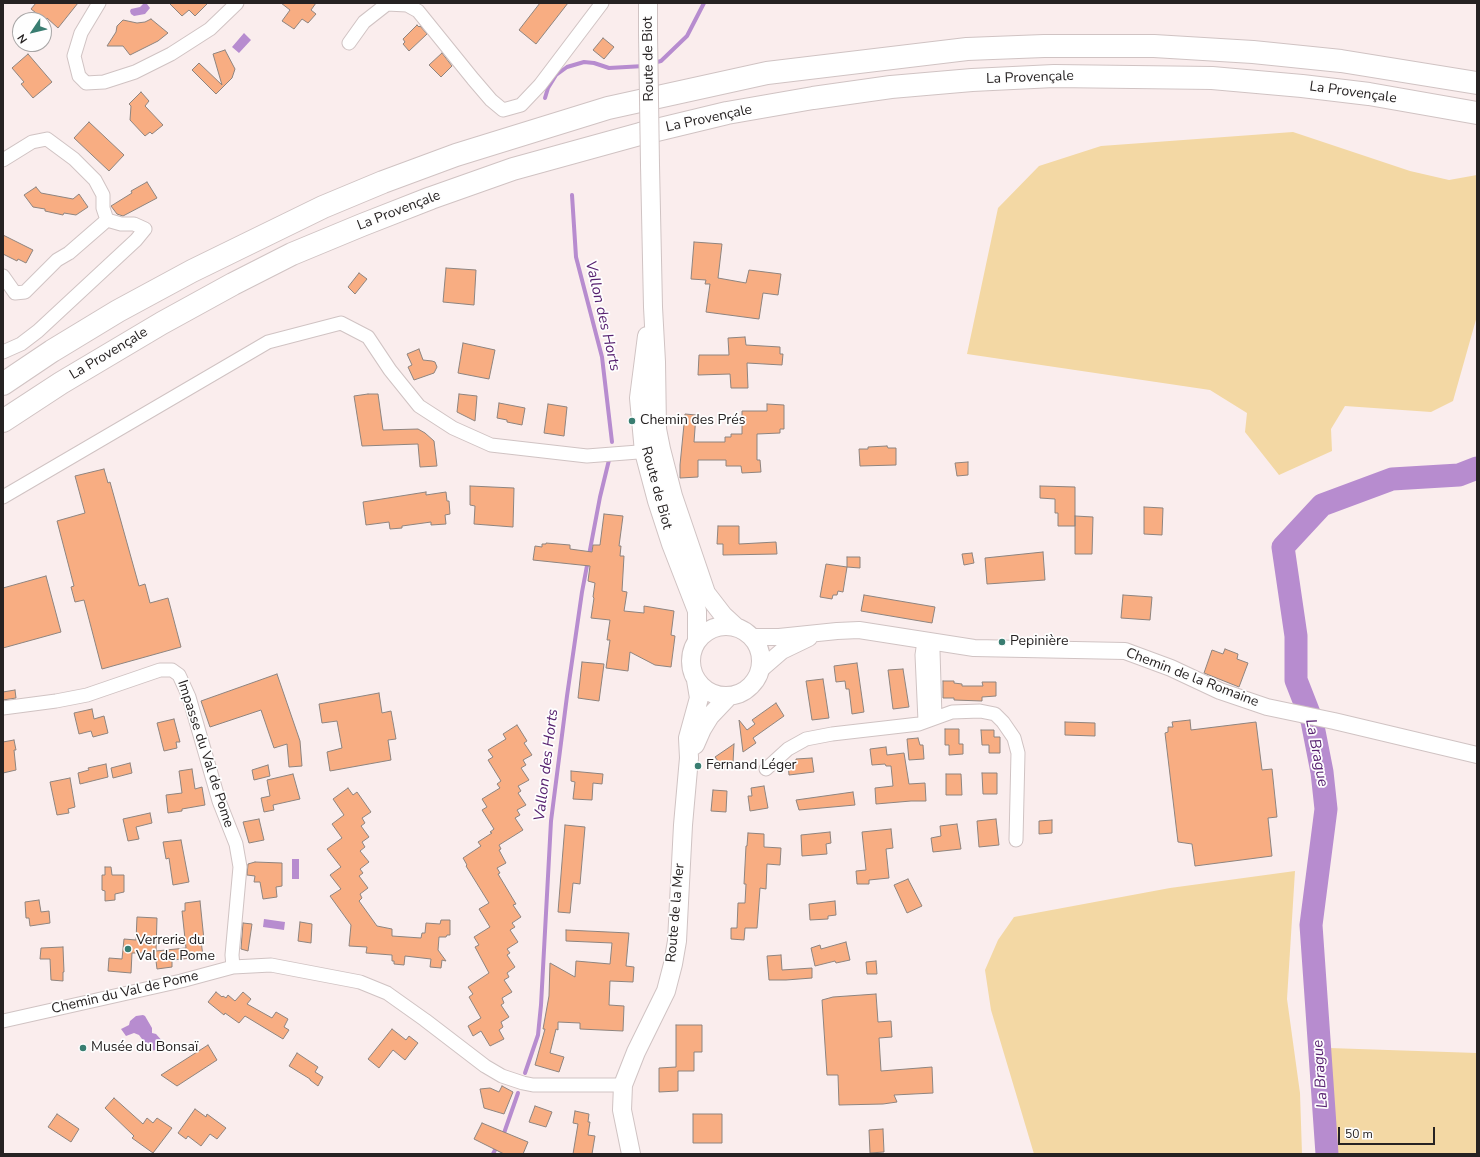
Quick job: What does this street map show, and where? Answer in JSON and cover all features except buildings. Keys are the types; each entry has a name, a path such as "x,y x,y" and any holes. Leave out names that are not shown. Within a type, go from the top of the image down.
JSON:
{"highway":[{"name":"La Provençale","path":"3,384 52,351 118,311 192,271 316,211 383,182 456,155 608,108 760,75 967,49 1044,46 1146,46 1253,52 1341,60 1477,83"},
{"name":"La Provençale","path":"3,421 68,379 162,323 292,254 431,198 513,169 640,134 726,113 890,87 972,80 1054,76 1212,78 1369,94 1477,113"}],"main road":[{"name":"Route de Biot","path":"648,3 653,308 656,362 657,429 652,450 657,501 671,544 697,611 697,641"},
{"name":"Route de Biot","path":"652,450 673,496 706,593 723,616 736,628"},
{"path":"689,758 688,738 699,698 696,680 692,671 690,660 692,650 697,641 704,633 714,628 725,626 745,631 758,647 761,659 760,670 756,680 749,688 740,694 719,696 710,693 696,680"},
{"path":"689,758 702,729 710,716 729,696"},
{"name":"Route de la Mer","path":"631,1154 622,1110 623,1085 636,1052 666,991 673,964 677,941 683,825 689,758"}],"street":[{"path":"99,3 80,33 74,56 79,76 86,83 104,82 135,72 171,54 210,30 237,3"},
{"path":"349,43 364,22 387,4 406,5 418,11 473,79 503,110 521,105 540,85 602,3"},
{"path":"3,160 32,142 47,139 74,159 96,180 103,195 103,208 108,220"},
{"path":"3,276 15,293 25,292 57,260 69,253 108,220"},
{"path":"3,352 21,344 38,331 136,240 145,229 134,224 121,224 108,220"},
{"path":"3,496 268,342 341,323 368,337 390,370 419,406 454,428 491,445 587,456 652,450"},
{"name":"Chemin de la Romaine","path":"752,638 859,630 974,648 1125,650 1171,668 1220,691 1267,707 1334,721 1474,756"},
{"name":"Chemin de la Romaine","path":"760,670 782,651 818,634"},
{"path":"929,641 933,651 930,719"},
{"name":"Impasse du Val de Pome","path":"3,708 87,695 160,670 172,670 179,675 189,697 219,801 236,844 239,859 239,886 232,955 233,967"},
{"path":"766,769 788,749 806,739 832,734 919,724 952,712 980,711 996,714 1014,738 1018,752 1016,840"},
{"name":"Chemin du Val de Pome","path":"3,1021 181,981 233,967 271,966 360,982 387,993 485,1066 502,1076 533,1085 623,1085"}],"shaded area":[{"path":"143,4 147,4 150,8 145,14 134,16 131,14 131,9 140,7"},
{"path":"244,33 251,40 239,53 232,47"},
{"path":"1293,132 1410,171 1449,180 1477,175 1477,316 1453,401 1431,412 1345,406 1331,429 1332,451 1279,475 1245,432 1247,413 1210,390 967,354 998,208 1039,166 1101,146"},
{"path":"292,859 299,859 299,879 292,879"},
{"path":"1295,871 1287,999 1300,1093 1302,1154 1034,1154 991,1010 985,970 998,940 1014,917 1170,888"},
{"path":"264,919 285,922 284,930 263,927"},
{"path":"143,1015 152,1028 152,1033 156,1034 165,1044 158,1051 149,1051 139,1035 134,1033 126,1036 121,1029 129,1025 130,1021 136,1016"},
{"path":"1329,1048 1477,1053 1477,1154 1332,1154"}],"waterway":[{"name":"Vallon des Horts","path":"653,63 661,61 687,36 704,3"},
{"name":"Vallon des Horts","path":"545,98 548,88 556,75 567,67 584,62 594,63 609,68 644,66"},
{"name":"Vallon des Horts","path":"572,195 576,257 602,357 612,442"},
{"name":"Vallon des Horts","path":"525,1073 538,1035 551,821 567,696 582,592 600,497 609,460"},
{"name":"La Brague","path":"1327,1154 1311,925 1326,809 1322,772 1312,721 1296,680 1296,636 1283,547 1322,505 1392,479 1459,475 1477,468"},
{"name":"Vallon des Horts","path":"503,1136 518,1093"},
{"name":"Vallon des Horts","path":"493,1154 497,1146"}],"place":[{"name":"Chemin des Prés","path":"632,421"},
{"name":"Pepinière","path":"1002,642"},
{"name":"Fernand Léger","path":"698,766"},
{"name":"Verrerie du Val de Pome","path":"128,949"},
{"name":"Musée du Bonsaï","path":"83,1048"}]}
